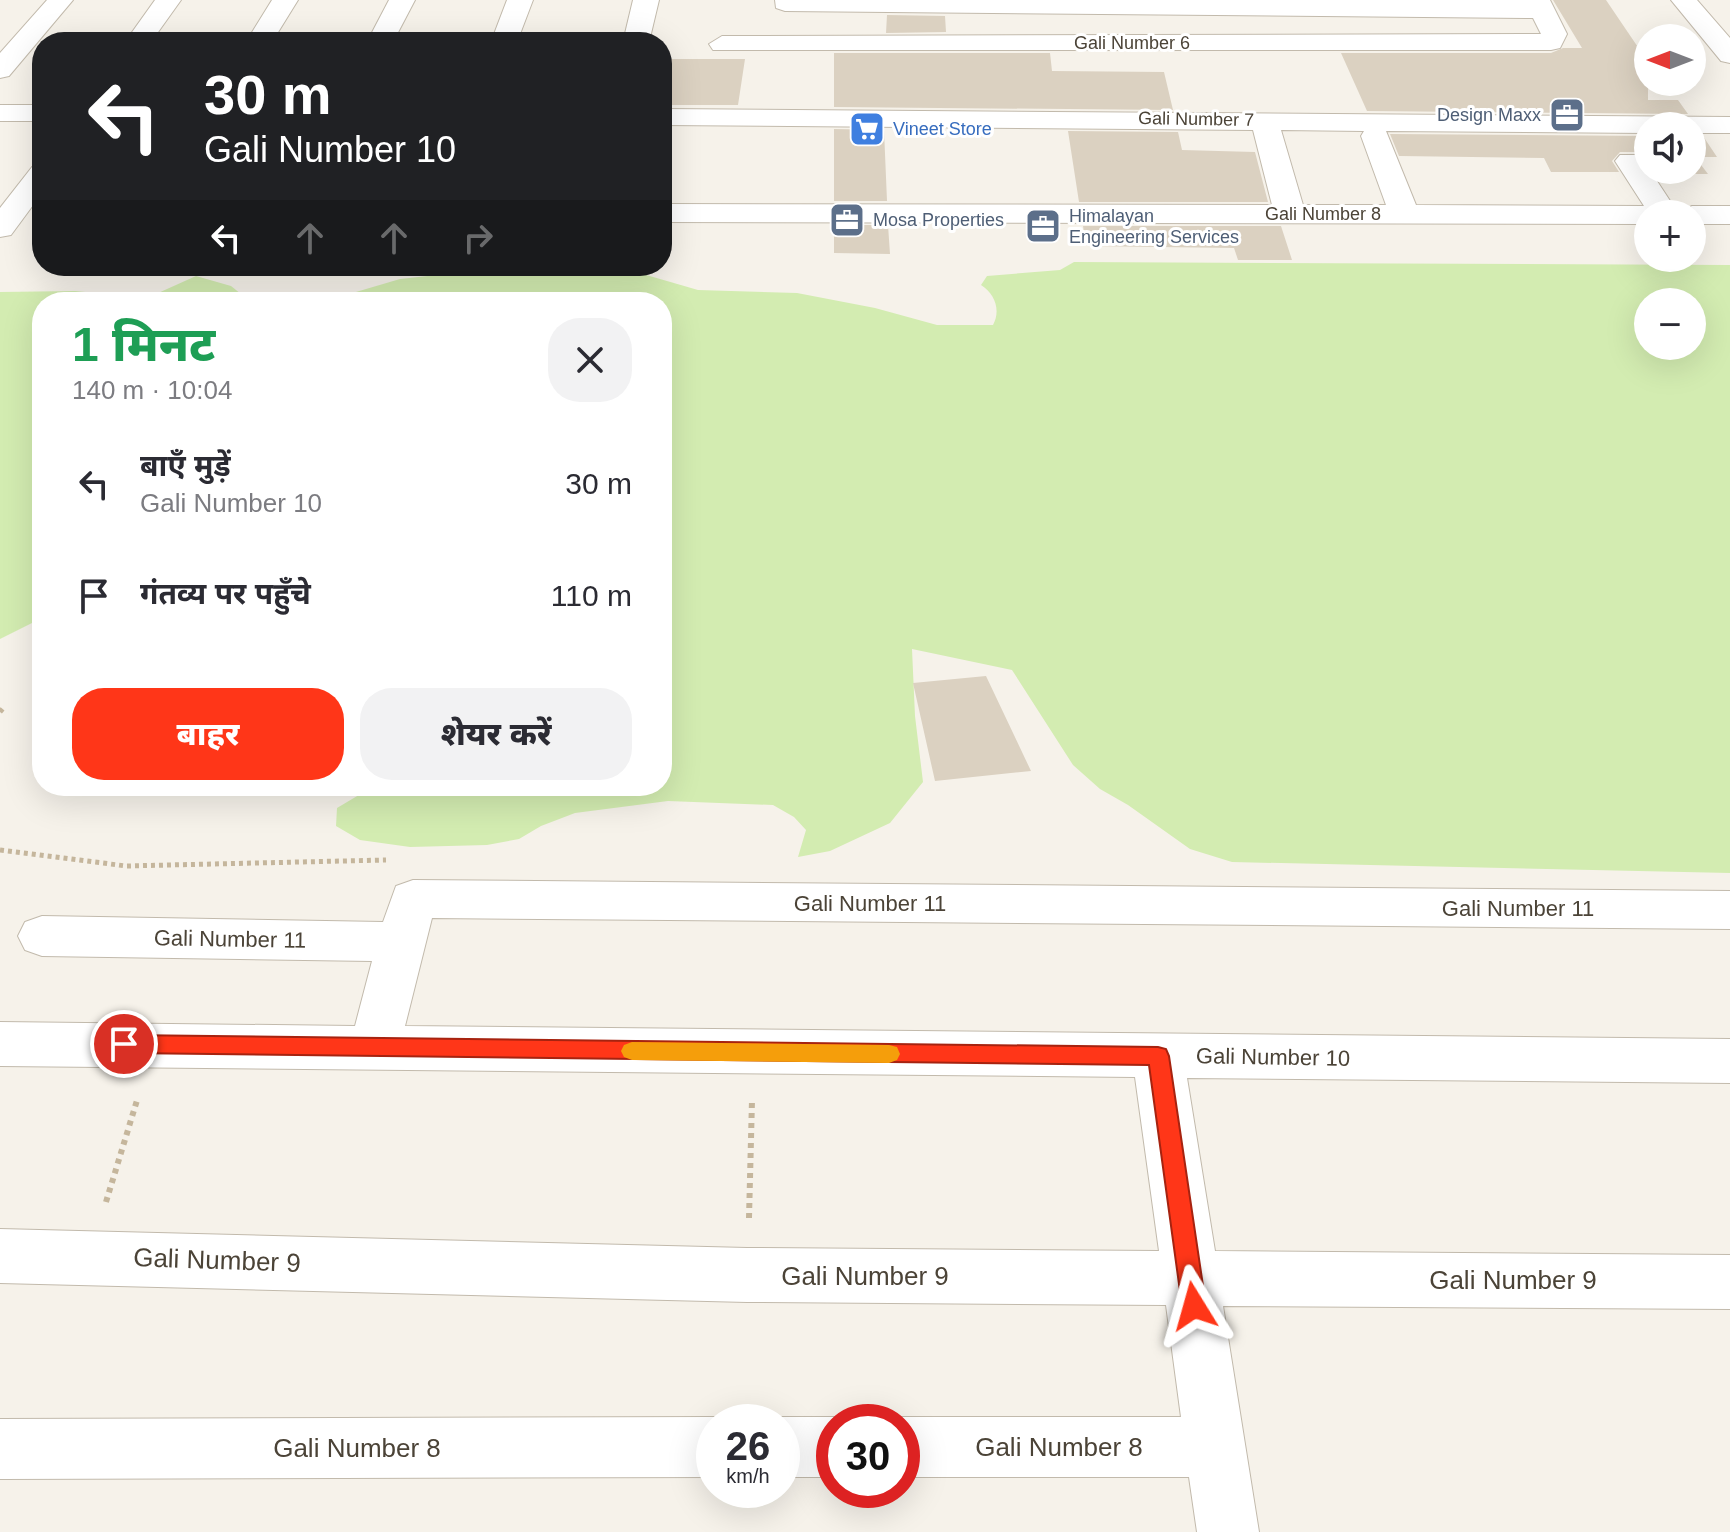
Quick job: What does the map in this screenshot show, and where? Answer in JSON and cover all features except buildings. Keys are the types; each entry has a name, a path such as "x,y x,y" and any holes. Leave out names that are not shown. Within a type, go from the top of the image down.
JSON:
{"street":[{"path":"33,32 60,0"},
{"path":"145,32 168,0"},
{"path":"265,32 285,0"},
{"path":"385,32 402,0"},
{"path":"508,32 520,0"},
{"path":"638,32 646,0"},
{"path":"1684,0 1730,55"},
{"path":"777,43 785,2 1539,5"},
{"name":"Gali Number 6","path":"722,44 1541,43 1555,39 1539,5"},
{"path":"0,70 32,33"},
{"path":"0,113 32,113"},
{"name":"Gali Number 7","path":"672,117 1730,125"},
{"path":"1264,120 1290,214"},
{"path":"1375,136 1404,214"},
{"path":"1630,161 1655,200"},
{"path":"0,228 32,186"},
{"name":"Gali Number 8","path":"672,213 1634,215"},
{"path":"1706,215 1730,215"},
{"name":"Gali Number 11","path":"42,936 401,942 413,899 1730,910"},
{"path":"374,1048 401,942"},
{"name":"Gali Number 10","path":"0,1044 1730,1061"},
{"path":"1158,1056 1228,1532"},
{"name":"Gali Number 9","path":"0,1256 747,1275 1730,1282"},
{"name":"Gali Number 8","path":"0,1449 696,1447"},
{"name":"Gali Number 8","path":"920,1447 1215,1447"}],"path":[{"path":"0,712 5,706"},
{"path":"89,1257 154,1044"},
{"path":"747,1275 754,1053"}],"green space":[{"path":"1074,262 1634,265 1634,272 1706,272 1706,265 1730,265 1730,873 1232,862 1190,849 1100,789 1073,765 1012,670 912,649 915,716 923,782 890,823 830,851 798,857 806,830 794,817 773,805 668,801 575,813 541,826 519,839 487,845 410,847 360,840 336,826 337,808 357,796 672,796 672,292 356,292 400,279 428,276 650,276 698,290 797,293 875,308 937,325 993,325 995,303 981,285 987,276 1060,270"},
{"path":"196,276 231,286 238,292 160,292"},
{"path":"75,291 85,292 32,292 32,623 0,639 0,292"}],"slow traffic":[{"path":"632,1051 889,1054"}],"place":[{"name":"Design Maxx","path":"1567,115"},
{"name":"Vineet Store","path":"867,129"},
{"name":"Mosa Properties","path":"847,220"},
{"name":"Himalayan Engineering Services","path":"1043,226"}],"route":[{"path":"124,1044 1158,1056 1194,1306"}]}
